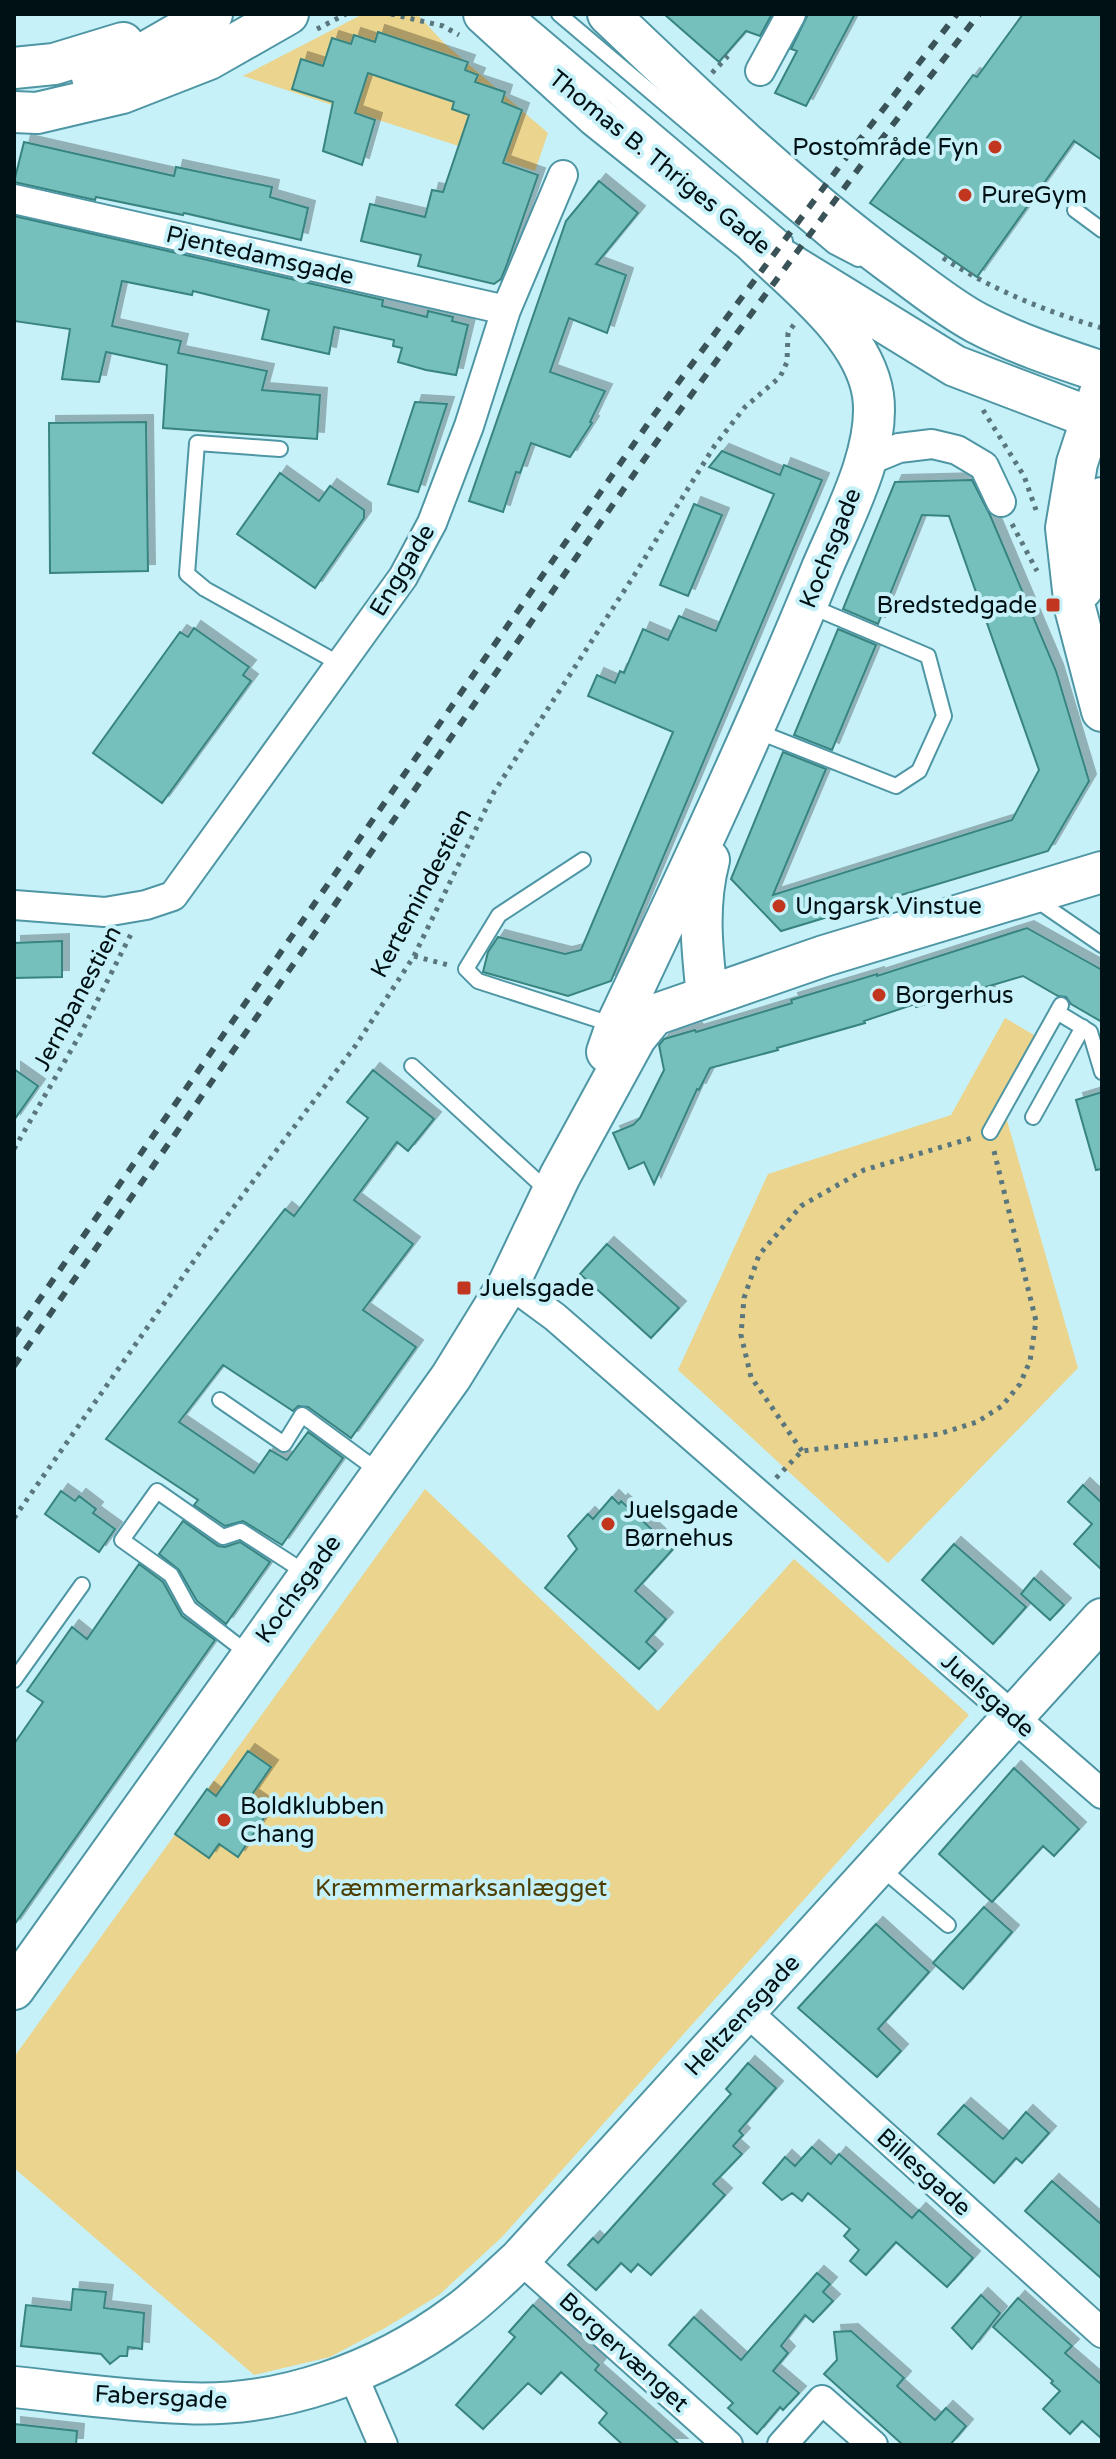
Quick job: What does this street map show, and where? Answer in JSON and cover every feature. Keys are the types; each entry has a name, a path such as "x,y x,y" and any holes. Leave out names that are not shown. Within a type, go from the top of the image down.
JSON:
{"street":[{"path":"14,68 54,64 113,48 193,14"},
{"path":"14,92 66,84 116,69 212,14"},
{"path":"14,112 37,113 122,93 209,59 288,14"},
{"name":"Thomas B. Thriges Gade","path":"484,14 597,117 752,241 955,366 1099,409"},
{"path":"582,14 646,50"},
{"path":"608,14 847,230 937,297 976,322 1045,353 1102,372"},
{"path":"760,71 791,14"},
{"name":"Enggade","path":"14,905 105,912 146,905 173,896 403,577 432,523 469,426 506,310 563,175"},
{"name":"Pjentedamsgade","path":"14,199 506,310"},
{"path":"752,241 806,292 847,336 858,354 873,395 874,416 865,462"},
{"path":"1099,409 1077,463 1066,528 1075,608 1102,711"},
{"name":"Kochsgade","path":"14,1989 451,1377 509,1283 635,1018 653,948 729,787 865,462 899,448 932,444 957,450 984,466 1001,502"},
{"path":"1075,608 1092,557 1102,498"},
{"name":"Kochsgade","path":"706,978 701,901 729,787"},
{"path":"635,1018 706,978 748,961 824,956 1102,872"},
{"path":"653,948 706,978"},
{"name":"Juelsgade","path":"509,1283 555,1317 1102,1794"},
{"name":"Heltzensgade","path":"352,2373 408,2348 459,2314 520,2259 1102,1619"},
{"name":"Billesgade","path":"746,2011 1102,2333"},
{"name":"Borgervænget","path":"520,2259 728,2445"},
{"path":"352,2373 383,2445"},
{"name":"Fabersgade","path":"14,2387 185,2403 228,2403 313,2387 352,2373"},
{"path":"782,2445 822,2400 873,2445"}],"lane":[{"path":"517,14 818,267 870,315"},
{"path":"559,14 833,246 937,297"},
{"path":"1075,210 1102,230"},
{"path":"280,449 197,443 187,574 205,589 340,664"},
{"path":"754,729 896,786 919,771 944,716 928,656 807,605"},
{"path":"583,860 499,915 466,969 478,981 635,1018"},
{"path":"1028,894 1096,947"},
{"path":"990,1132 1059,1008 1090,1032 1102,1072"},
{"path":"1033,1117 1083,1027"},
{"path":"412,1066 556,1185"},
{"path":"220,1400 284,1444 302,1415 381,1473"},
{"path":"251,1655 189,1608 171,1575 122,1540 157,1491 223,1537 241,1531 308,1575"},
{"path":"14,1680 82,1585"},
{"path":"878,1866 948,1925"}],"path":[{"path":"721,64 728,56"},
{"path":"938,255 972,277 1045,309 1102,328"},
{"name":"Kertemindestien","path":"14,1518 205,1245 356,1045 414,956 494,792 715,445 745,407 780,377 787,362 788,333 803,313"},
{"name":"Jernbanestien","path":"14,1149 81,1033 146,905"},
{"path":"414,956 466,969"},
{"path":"759,1497 802,1451 939,1434 977,1422 1002,1406 1020,1384 1030,1361 1036,1321 990,1132 864,1170 801,1206 759,1255 744,1298 741,1335 751,1377 802,1451"}],"green space":[{"path":"363,14 419,16 444,43 548,133 535,171 243,76"},
{"path":"1005,1018 1048,1043 1006,1117 1078,1368 888,1563 678,1370 768,1174 951,1115"},
{"name":"Kræmmermarksanlægget","path":"425,1489 658,1711 794,1559 969,1715 502,2237 439,2295 385,2328 330,2357 254,2375 14,2168 14,2057"}],"building":[{"path":"664,14 772,14 760,36 746,31 719,62"},
{"path":"808,14 855,14 806,106 775,93 797,51 791,49"},
{"name":"Postområde Fyn","path":"1023,14 1102,14 1102,160 1074,141 977,277 870,203 907,154 912,158"},
{"path":"378,32 468,62 465,70 478,75 475,82 505,92 502,102 522,110 503,163 538,175 501,279 494,284 418,266 421,255 361,241 370,204 425,217 432,190 443,192 469,115 452,109 454,102 368,73 355,113 375,120 362,165 323,151 333,102 292,89 301,59 323,66 332,38 351,44 354,35 375,42"},
{"path":"24,142 174,176 176,167 272,187 270,197 308,208 301,240 184,213 96,197 95,200 14,182"},
{"path":"599,181 638,213 596,264 626,275 607,333 569,318 550,372 605,391 592,423 570,457 531,443 520,473 516,472 503,512 469,501 566,221"},
{"path":"14,216 383,300 382,306 427,317 428,311 453,317 452,321 468,325 456,375 398,362 402,348 393,346 394,340 334,327 329,354 262,339 269,310 193,291 192,295 122,281 112,326 181,341 178,353 267,371 262,390 320,395 317,439 163,428 167,365 106,352 99,382 62,379 70,329 14,321"},
{"path":"415,402 447,404 418,492 388,484"},
{"path":"146,422 148,571 50,573 49,423"},
{"path":"722,451 780,475 784,465 822,480 611,981 568,996 483,972 488,952 498,937 565,954 581,950 673,732 588,696 597,675 615,683 620,671 624,673 643,629 668,640 679,616 716,631 774,494 709,467"},
{"path":"280,473 319,501 330,486 364,510 364,518 315,588 237,534"},
{"path":"972,480 1056,671 1089,781 1048,851 781,931 731,879 783,752 826,769 773,895 1012,820 1039,770 949,516 922,515 878,624 843,609 895,482"},
{"path":"694,504 722,515 688,596 660,585"},
{"path":"194,628 249,667 243,675 251,681 162,803 93,753 180,632 188,637"},
{"path":"838,629 876,645 832,750 794,735"},
{"name":"Borgerhus","path":"1027,928 1102,970 1102,1022 1071,1004 1066,997 1058,996 1023,976 986,987 988,993 943,1007 948,998 916,1007 915,1004 865,1023 710,1068 697,1089 654,1184 644,1162 629,1169 613,1133 633,1125 640,1118 664,1070 659,1045 664,1039 792,1003 791,1000"},
{"path":"62,941 62,977 14,978 14,943"},
{"path":"14,1069 38,1086 14,1120"},
{"path":"373,1070 434,1119 408,1151 397,1142 354,1200 413,1244 363,1310 416,1347 351,1438 308,1407 298,1406 293,1411 223,1365 179,1422 254,1473 270,1450 287,1460 308,1432 343,1458 282,1545 243,1521 225,1526 194,1505 198,1500 106,1439 285,1209 294,1216 368,1118 347,1102"},
{"path":"1102,1092 1102,1169 1096,1170 1076,1100"},
{"path":"607,1244 679,1308 651,1338 580,1274"},
{"path":"1083,1485 1102,1503 1102,1570 1074,1544 1092,1524 1068,1502"},
{"path":"61,1491 75,1501 79,1496 96,1509 93,1513 115,1529 99,1552 45,1514"},
{"path":"612,1497 619,1504 621,1501 673,1549 635,1591 666,1619 646,1642 656,1651 639,1669 545,1588 577,1549 568,1536 588,1514 593,1519"},
{"path":"183,1521 218,1546 240,1542 270,1562 226,1624 197,1601 179,1570 159,1554"},
{"path":"954,1544 1026,1607 993,1644 922,1580"},
{"path":"139,1564 163,1582 182,1616 215,1640 14,1925 14,1744 43,1702 27,1691 72,1627 87,1639"},
{"path":"1034,1578 1064,1605 1050,1620 1021,1594"},
{"name":"Boldklubben Chang","path":"248,1751 271,1767 251,1796 270,1809 238,1857 219,1844 209,1858 175,1834 207,1789 216,1796"},
{"path":"1014,1768 1079,1829 1054,1856 1043,1846 992,1902 939,1854"},
{"path":"984,1907 1012,1932 963,1989 933,1963"},
{"path":"876,1924 929,1972 878,2029 901,2051 877,2077 798,2008"},
{"path":"748,2063 776,2088 739,2131 743,2135 733,2146 742,2154 713,2184 725,2195 651,2275 638,2264 631,2272 621,2263 596,2290 568,2265 593,2238 598,2243 658,2176 731,2094 726,2089"},
{"path":"964,2105 1003,2139 1026,2112 1049,2133 1022,2163 1016,2158 994,2183 938,2134"},
{"path":"812,2147 831,2164 839,2154 912,2218 919,2210 973,2258 947,2287 896,2242 866,2275 850,2261 859,2250 844,2236 850,2229 808,2193 802,2201 792,2193 782,2200 763,2183 785,2157 795,2166"},
{"path":"1052,2181 1102,2225 1102,2279 1025,2211"},
{"path":"817,2273 830,2284 823,2292 833,2301 813,2322 805,2315 781,2346 788,2353 773,2371 799,2393 783,2410 780,2407 757,2434 728,2408 733,2403 669,2345 694,2317 741,2360"},
{"path":"73,2289 106,2292 104,2308 144,2313 142,2349 128,2347 127,2356 120,2356 110,2364 101,2354 21,2346 26,2305 71,2310"},
{"path":"981,2295 1000,2313 972,2349 952,2328"},
{"path":"1018,2298 1072,2346 1065,2353 1102,2385 1102,2439 1082,2421 1070,2434 1043,2409 1060,2391 993,2327"},
{"path":"533,2305 599,2365 595,2370 680,2445 623,2445 599,2423 607,2413 561,2372 541,2394 528,2383 483,2429 456,2405 515,2337 509,2332"},
{"path":"851,2331 904,2378 897,2386 935,2420 946,2408 966,2426 950,2445 903,2445 824,2374 837,2360 834,2332"},
{"path":"14,2424 77,2431 76,2445 14,2445"}],"railway":[{"path":"14,1336 654,415 957,14"},
{"path":"14,1366 655,444 859,168 979,14"}],"place":[{"name":"Postområde Fyn","path":"995,147"},
{"name":"PureGym","path":"965,195"},
{"name":"Bredstedgade","path":"1053,605"},
{"name":"Ungarsk Vinstue","path":"779,906"},
{"name":"Borgerhus","path":"879,995"},
{"name":"Juelsgade","path":"464,1288"},
{"name":"Juelsgade Børnehus","path":"608,1524"},
{"name":"Boldklubben Chang","path":"224,1820"}]}
